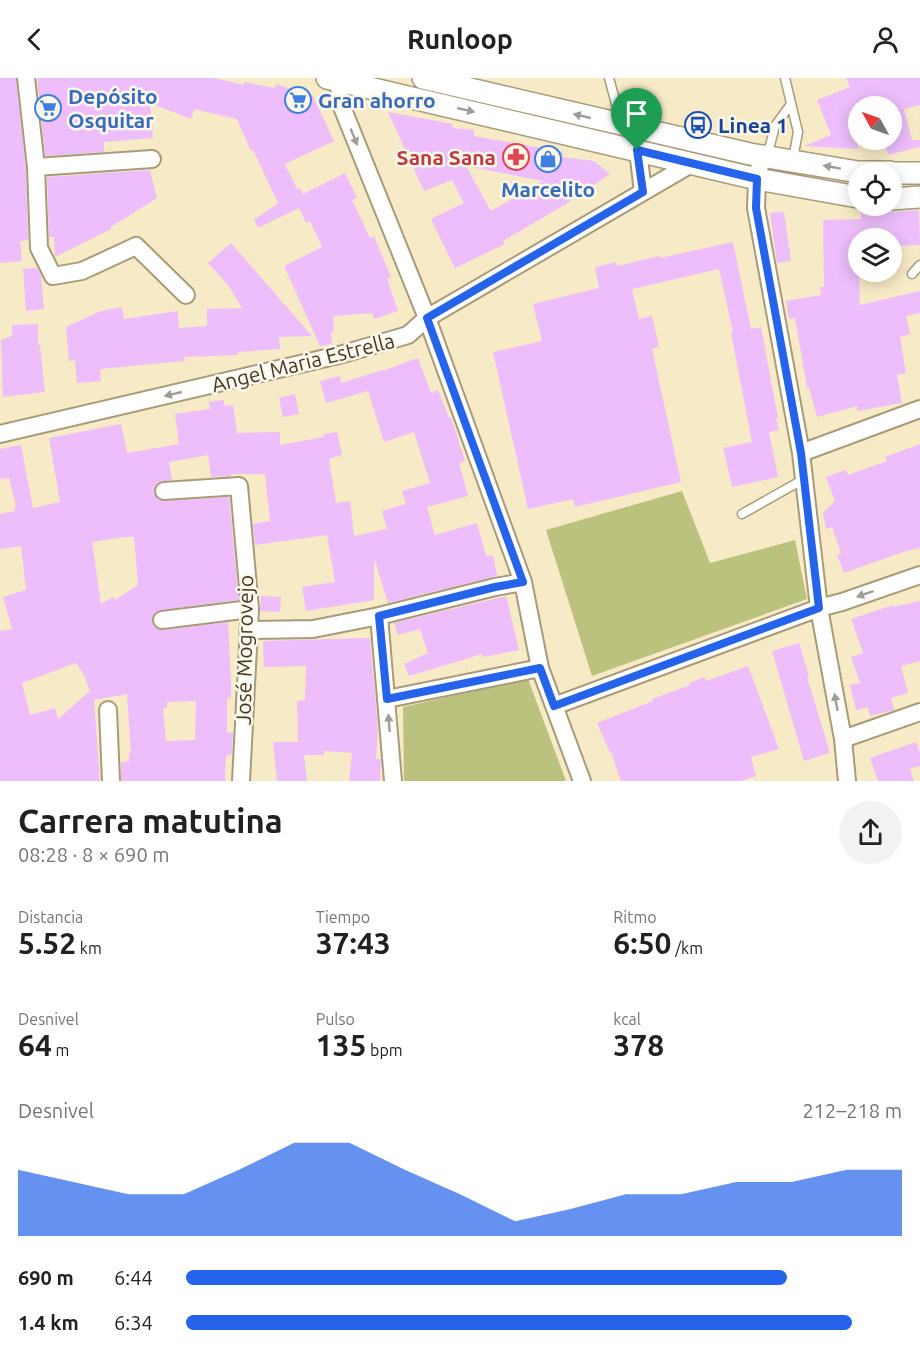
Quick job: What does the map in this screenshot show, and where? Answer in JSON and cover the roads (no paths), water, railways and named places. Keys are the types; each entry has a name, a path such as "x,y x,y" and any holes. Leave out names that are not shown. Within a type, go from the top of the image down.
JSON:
{"street":[{"path":"26,78 36,167 39,248 53,276 82,271 136,246 186,295"},
{"path":"423,78 764,157 848,170"},
{"path":"582,781 540,668 523,582 427,318 340,102 335,79 757,179 848,195"},
{"path":"629,127 637,150 643,192"},
{"path":"764,157 757,179 756,208 801,453 819,608 843,739 844,780"},
{"path":"36,167 152,159"},
{"name":"Angel Maria Estrella","path":"0,434 343,354 408,335 427,318 691,164"},
{"path":"902,172 920,173"},
{"path":"902,198 920,197"},
{"path":"801,453 920,409"},
{"name":"José Mogrovejo","path":"164,491 239,486 250,609 241,781"},
{"path":"554,706 819,608 920,575"},
{"path":"248,630 313,629 523,582"},
{"path":"162,620 250,609"},
{"path":"379,616 393,781"},
{"path":"387,699 540,668"},
{"path":"108,710 111,781"},
{"path":"843,739 920,712"}],"lane":[{"path":"609,78 629,127"},
{"path":"785,78 798,132 793,160"},
{"path":"764,157 775,126 791,104"},
{"path":"912,274 920,265"},
{"path":"742,514 804,479"}],"place":[{"name":"Gran ahorro","path":"298,100"},
{"name":"Depósito Osquitar","path":"48,108"},
{"name":"Linea 1","path":"698,125"},
{"name":"Sana Sana","path":"516,157"},
{"name":"Marcelito","path":"548,159"}]}
